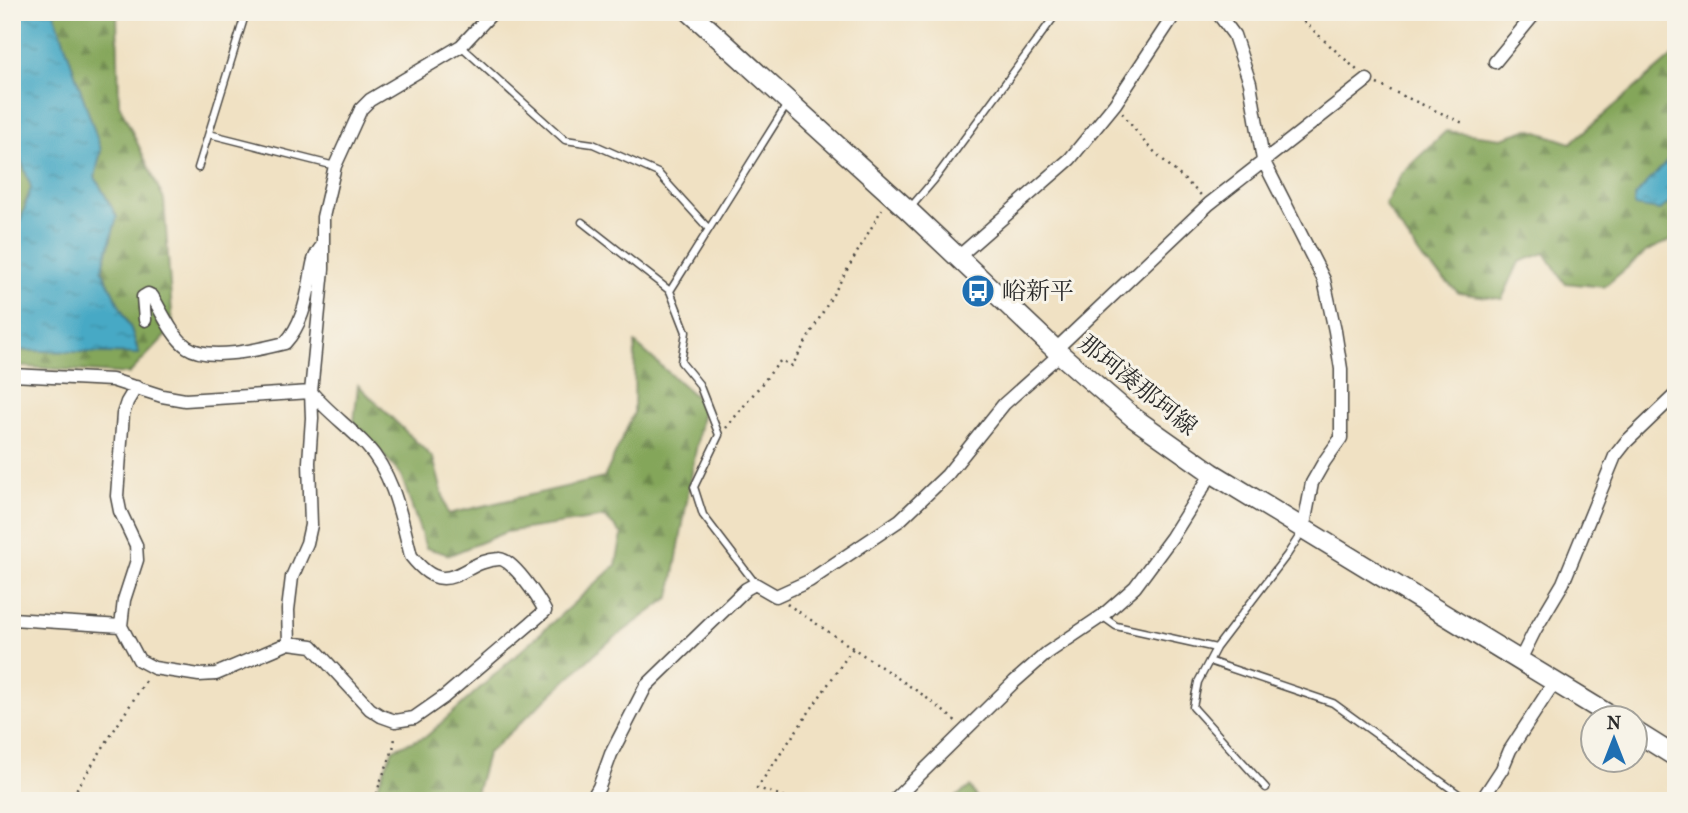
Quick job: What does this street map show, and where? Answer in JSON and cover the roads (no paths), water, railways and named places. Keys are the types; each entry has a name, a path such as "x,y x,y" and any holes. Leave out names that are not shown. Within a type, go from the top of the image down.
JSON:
{"main road":[{"name":"那珂湊那珂線","path":"690,12 908,210 1057,352 1133,418 1212,474 1591,704"},
{"path":"1650,741 1676,757"}],"street":[{"path":"289,643 288,610 292,577 307,543 311,526 311,393 323,217 335,166 361,109 370,100 461,46 492,12"},
{"path":"957,258 1070,159 1115,104 1176,12"},
{"path":"1217,12 1234,35 1250,83 1263,160 1324,280 1341,369 1341,438 1312,484 1303,530"},
{"path":"1495,62 1536,12"},
{"path":"591,801 611,754 646,686 746,589 755,584 776,596 809,581 900,520 947,475 1004,404 1209,204 1367,80"},
{"path":"145,320 143,297 148,294 185,346 192,349 212,353 247,352 285,343 301,320 313,259 323,245"},
{"path":"12,375 112,380 162,396 185,400 311,393"},
{"path":"136,387 123,414 117,496 120,511 136,545 137,560 124,600 121,626 139,660 154,668 199,675 216,674 289,643 313,646 370,709 396,721 414,718 444,697 545,611 508,561 499,559 454,577 442,578 418,566 411,556 391,481 381,464 366,445 329,413 311,393"},
{"path":"1520,660 1563,583 1615,456 1676,394"},
{"path":"892,801 1047,653 1102,616 1135,587 1212,474"},
{"path":"12,620 121,626"},
{"path":"1481,801 1555,681"}],"lane":[{"path":"198,168 246,12"},
{"path":"908,210 934,180 1054,17 1063,12"},
{"path":"461,46 565,140 593,145 659,173 708,228"},
{"path":"670,291 789,102"},
{"path":"209,134 335,166"},
{"path":"582,222 670,291 686,332 681,362 699,384 719,435 694,487 703,514 755,584"},
{"path":"1266,788 1193,707 1198,682 1216,648 1303,530"},
{"path":"1102,616 1116,626 1216,648"},
{"path":"1209,661 1333,703 1468,801"}],"water":[{"path":"12,12 54,12 101,150 95,177 117,217 102,270 131,329 139,354 12,350 12,249 31,187 13,138"},
{"path":"1676,152 1676,198 1660,210 1634,206 1634,197"}],"place":[{"name":"峪新平","path":"978,291"}]}
